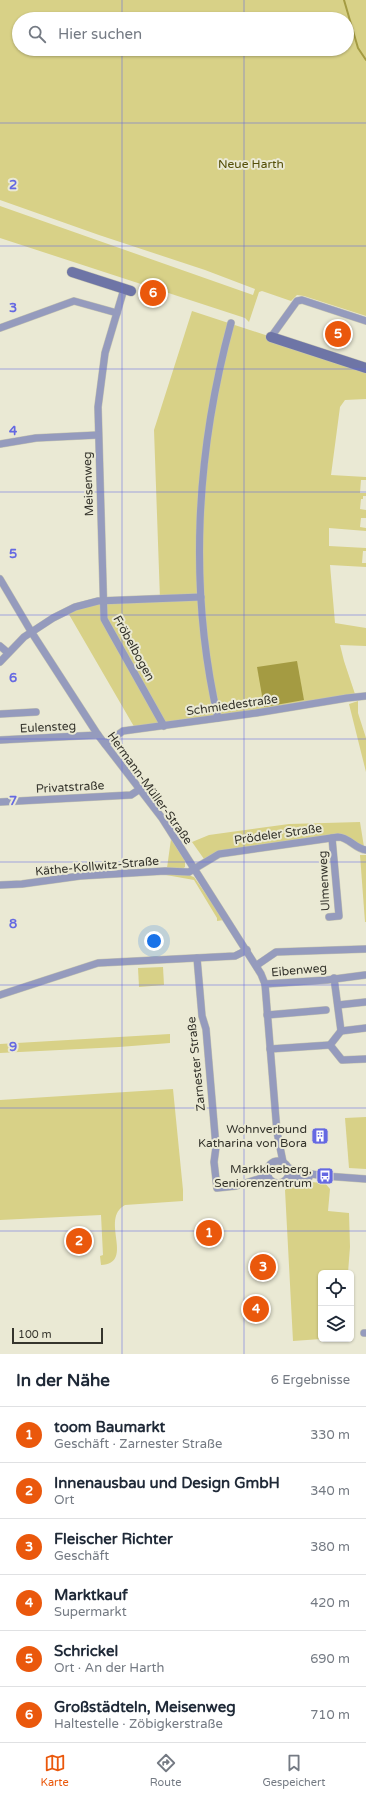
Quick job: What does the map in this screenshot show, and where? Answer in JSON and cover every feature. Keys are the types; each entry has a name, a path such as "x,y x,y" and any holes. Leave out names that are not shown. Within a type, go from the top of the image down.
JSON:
{"main road":[{"path":"72,272 127,290"},
{"path":"271,336 366,368"}],"street":[{"name":"Meisenweg","path":"104,601 98,407 100,380 105,353 117,313 127,290"},
{"path":"271,336 297,301 302,300 366,321"},
{"path":"0,328 74,301 117,313"},
{"path":"218,718 207,659 201,597 200,538 205,451 215,390 231,323"},
{"path":"0,444 36,438 98,435"},
{"name":"Hermann-Müller-Straße","path":"0,579 32,633 98,735 162,818 256,965 265,984 277,1132 283,1162"},
{"name":"Fröbelbogen","path":"164,726 104,619 104,601 201,597"},
{"path":"0,662 7,652 24,637 67,610 104,601"},
{"path":"0,646 7,652"},
{"name":"Schmiedestraße","path":"105,744 123,731 366,696"},
{"path":"0,714 36,712"},
{"name":"Eulensteg","path":"0,740 98,735"},
{"name":"Privatstraße","path":"0,802 131,795 140,789"},
{"name":"Prödeler Straße","path":"195,869 219,854 332,838 344,838 357,847 366,850"},
{"name":"Ulmenweg","path":"329,917 339,916 332,838"},
{"name":"Käthe-Kollwitz-Straße","path":"0,885 22,884 80,876 188,872 195,869"},
{"path":"256,965 276,952 366,949"},
{"path":"0,995 98,963 235,956 247,950"},
{"name":"Zarnester Straße","path":"197,958 202,1016 206,1029 216,1147 214,1162 217,1188 236,1186 268,1176"},
{"name":"Eibenweg","path":"265,984 327,980 365,975"},
{"name":"Eibenweg","path":"334,978 341,1031"},
{"path":"338,1004 366,1002"},
{"path":"267,1015 326,1010"},
{"path":"270,1049 330,1045 341,1031 366,1028"},
{"path":"330,1045 342,1060 366,1059"},
{"name":"Hermann-Müller-Straße","path":"274,1162 277,1132"},
{"path":"289,1168 288,1177 284,1182 278,1183 271,1181 268,1176 268,1168 274,1162 283,1162 289,1168 298,1172 325,1176 366,1179"},
{"path":"288,1177 325,1176"}],"green space":[{"name":"Neue Harth","path":"0,0 366,0 366,316 304,296 297,295 291,301 262,291 259,292 249,322 245,318 0,238 0,206 253,295 255,289 205,270 0,200"},
{"path":"192,311 366,368 366,399 345,400 340,407 331,475 366,477 366,480 361,480 360,493 366,493 366,496 363,496 363,499 361,499 360,509 366,510 366,518 361,518 360,527 366,528 366,531 329,528 329,546 366,548 366,551 363,551 362,563 366,563 366,567 330,565 335,623 366,628 366,646 340,645 356,697 136,730 67,611 98,601 160,599 154,430"},
{"path":"358,701 358,713 366,738 366,772 349,704"},
{"path":"360,822 364,847 348,837 219,851 204,859 192,842 209,835 289,824"},
{"path":"171,839 185,861 185,867 182,869 167,868"},
{"path":"360,855 366,855 366,922 365,922"},
{"path":"166,875 188,875 194,877 224,920 217,921 217,918 194,880"},
{"path":"163,967 164,985 139,987 138,968"},
{"path":"170,1034 170,1043 0,1053 0,1044"},
{"path":"173,1089 183,1201 125,1205 118,1212 115,1220 117,1249 116,1257 111,1262 101,1265 100,1256 103,1255 101,1215 0,1220 0,1100"},
{"path":"366,1117 366,1169 349,1168 345,1118"},
{"path":"295,1181 325,1183 330,1189 328,1211 349,1213 350,1247 348,1270 318,1270 318,1339 293,1341 285,1190"}],"shaded area":[{"path":"297,661 304,700 264,707 257,667"}],"waterway":[{"path":"344,0 348,12"},
{"path":"354,34 358,48 366,60"}],"place":[{"name":"Großstädteln, Meisenweg","path":"153,293"},
{"name":"Schrickel","path":"338,334"},
{"name":"Wohnverbund Katharina von Bora","path":"320,1136"},
{"name":"Markkleeberg, Seniorenzentrum","path":"325,1176"},
{"name":"toom Baumarkt","path":"209,1233"},
{"name":"Innenausbau und Design GmbH","path":"79,1241"},
{"name":"Fleischer Richter","path":"263,1267"},
{"name":"Marktkauf","path":"256,1309"}]}
